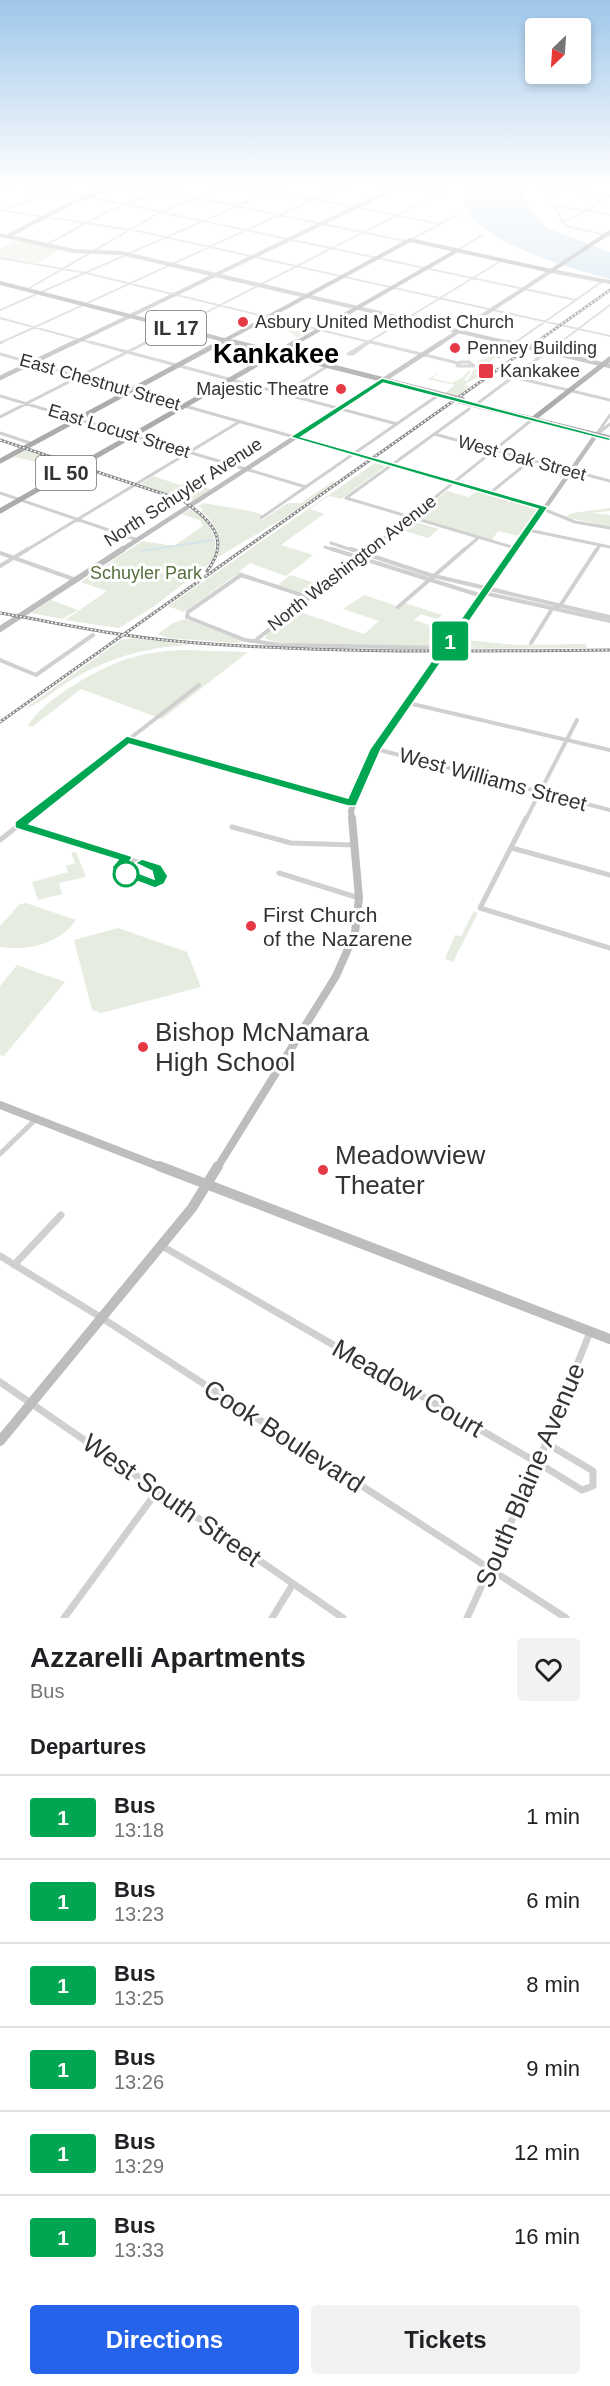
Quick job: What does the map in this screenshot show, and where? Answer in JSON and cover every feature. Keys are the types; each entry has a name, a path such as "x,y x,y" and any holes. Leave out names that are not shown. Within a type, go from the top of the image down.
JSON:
{"main road":[{"path":"142,259 610,366"},
{"path":"0,378 247,259"},
{"name":"IL 50","path":"0,461 377,259"},
{"name":"IL 50","path":"0,511 441,259"},
{"path":"496,259 554,269 561,273"},
{"path":"554,269 570,259"},
{"path":"503,260 603,281"},
{"path":"542,267 561,264"},
{"name":"North Schuyler Avenue","path":"0,629 554,269"},
{"path":"545,275 561,273 610,282"},
{"name":"IL 17","path":"0,283 533,419"},
{"path":"533,419 610,359"},
{"name":"IL 17","path":"382,380 533,419"},
{"path":"533,419 610,438"},
{"path":"0,1441 162,1246 206,1184 336,976 355,933 359,898 352,803 376,749 596,435"},
{"path":"0,1105 610,1340"}],"street":[{"path":"3,259 86,273 422,355 458,363 466,362 474,366 462,368 458,363"},
{"path":"26,290 80,259"},
{"path":"0,310 119,259"},
{"path":"0,343 184,259"},
{"path":"263,259 610,336"},
{"path":"0,417 312,259"},
{"path":"380,259 576,300"},
{"path":"369,342 348,354 353,354 503,260"},
{"path":"499,357 496,355 603,281"},
{"path":"478,403 610,305"},
{"path":"0,318 397,424"},
{"name":"East Chestnut Street","path":"0,354 543,508 575,522 610,528"},
{"path":"283,394 326,367"},
{"path":"513,377 610,400"},
{"name":"East Locust Street","path":"0,396 306,487"},
{"path":"261,518 438,396"},
{"path":"469,409 346,498 515,548"},
{"path":"596,435 610,415"},
{"name":"North Washington Avenue","path":"255,640 533,419"},
{"path":"0,566 239,422"},
{"path":"596,435 610,424"},
{"path":"0,433 33,444"},
{"name":"West Oak Street","path":"434,434 610,481"},
{"path":"490,493 531,460"},
{"path":"0,493 138,540"},
{"path":"528,530 610,547"},
{"path":"398,607 478,538"},
{"path":"331,543 435,575 484,593"},
{"path":"531,643 600,545"},
{"path":"325,548 429,580 610,619"},
{"path":"0,553 76,580"},
{"path":"308,597 241,575 188,612 188,618 245,640 302,647 445,648"},
{"path":"0,660 36,675 93,635"},
{"path":"0,840 199,685"},
{"path":"408,703 520,731 610,750"},
{"path":"577,720 480,908 610,948"},
{"path":"127,740 352,803"},
{"name":"West Williams Street","path":"376,749 610,810"},
{"path":"20,825 162,870"},
{"path":"232,828 291,843 354,845"},
{"path":"512,848 610,875"},
{"path":"279,873 359,898"},
{"path":"0,1154 36,1119"},
{"path":"14,1265 61,1215"},
{"name":"Meadow Court","path":"162,1246 538,1463 572,1486 582,1490 593,1486 593,1472 546,1443"},
{"name":"Cook Boulevard","path":"0,1256 102,1318 566,1618"},
{"name":"South Blaine Avenue","path":"468,1618 538,1463 590,1332"},
{"name":"West South Street","path":"0,1382 343,1618"},
{"path":"64,1618 158,1490"},
{"path":"272,1618 293,1584"}],"green space":[{"path":"10,259 46,259 40,263"},
{"path":"270,320 311,330 298,338 288,331 271,327 270,322 270,327 255,327"},
{"path":"495,353 489,357 493,355 496,357 475,373 482,375 465,384 469,386 459,396 445,393 455,385 427,379 440,372 432,378 452,383 463,377 469,370 471,371 464,380 467,381 473,371 480,367 477,362"},
{"path":"27,450 75,465 68,469 14,457"},
{"path":"375,463 386,466 341,499 329,496 310,509 324,514 281,545 313,555 286,576 250,563 239,571 243,573 234,576 184,612 168,606"},
{"path":"153,476 180,485 186,482 211,489 190,503 141,484"},
{"path":"332,482 336,483 284,518 218,557 217,531 201,511 203,508 198,507 203,503 263,515 258,519 262,520 288,503 301,503"},
{"path":"447,491 469,497 477,491 538,510 519,536 498,531 492,540 413,517"},
{"name":"Schuyler Park","path":"193,508 205,519 212,531 215,545 213,561 153,607 119,628 65,620 107,591 81,582 142,541 174,546 203,526 201,521 182,514"},
{"path":"610,508 610,511 591,513 610,515 610,527 565,517 572,513"},
{"path":"411,520 439,529 428,538 398,529"},
{"path":"290,575 321,585 307,594 278,585"},
{"path":"364,595 397,606 402,602 442,615 438,620 421,614 414,620 447,631 438,642 443,645 381,648 322,646 276,642 265,638 267,633 294,610 364,634 379,621 343,609"},
{"path":"51,600 78,610 62,619 31,613"},
{"path":"185,619 245,641 237,643 167,638 158,634 173,623"},
{"path":"133,638 191,645 142,651 112,660 97,666 24,709 121,640"},
{"path":"458,639 516,645 586,644 587,648 449,649"},
{"path":"182,650 248,652 162,719 81,689 32,727 28,726 35,716 57,696 115,663 141,655"},
{"path":"76,852 86,877 59,883 62,894 38,900 32,882 68,872 66,866 75,863 71,853"},
{"path":"26,903 76,920 61,935 42,944 21,948 0,947 0,926 20,904"},
{"path":"474,911 478,913 453,962 445,959 455,935 461,936"},
{"path":"118,928 187,952 201,987 101,1013 92,1010 74,940"},
{"path":"17,965 65,982 4,1056 0,1055 0,986"}],"water":[{"path":"543,259 610,259 610,279 574,269"}],"waterway":[{"path":"141,551 213,540"}],"railway":[{"path":"123,635 610,290"},
{"path":"0,440 182,500 209,522 217,539 218,549 207,571"},
{"path":"0,613 123,635"},
{"path":"0,722 123,635"},
{"path":"123,635 175,641 283,648 392,651 610,650"}],"bus line":[{"name":"1","path":"142,863 157,868 162,876 159,882 155,883 119,871 118,867 126,858 20,825 127,740 352,803 359,781 376,749 543,509 543,507 294,437 382,380 610,438"}],"place":[{"name":"Asbury United Methodist Church","path":"243,322"},
{"name":"Penney Building","path":"455,348"},
{"name":"Kankakee","path":"486,371"},
{"name":"Majestic Theatre","path":"341,389"},
{"name":"First Church of the Nazarene","path":"251,926"},
{"name":"Bishop McNamara High School","path":"143,1047"},
{"name":"Meadowview Theater","path":"323,1170"}],"district":[{"name":"Kankakee","path":"276,354"}]}
